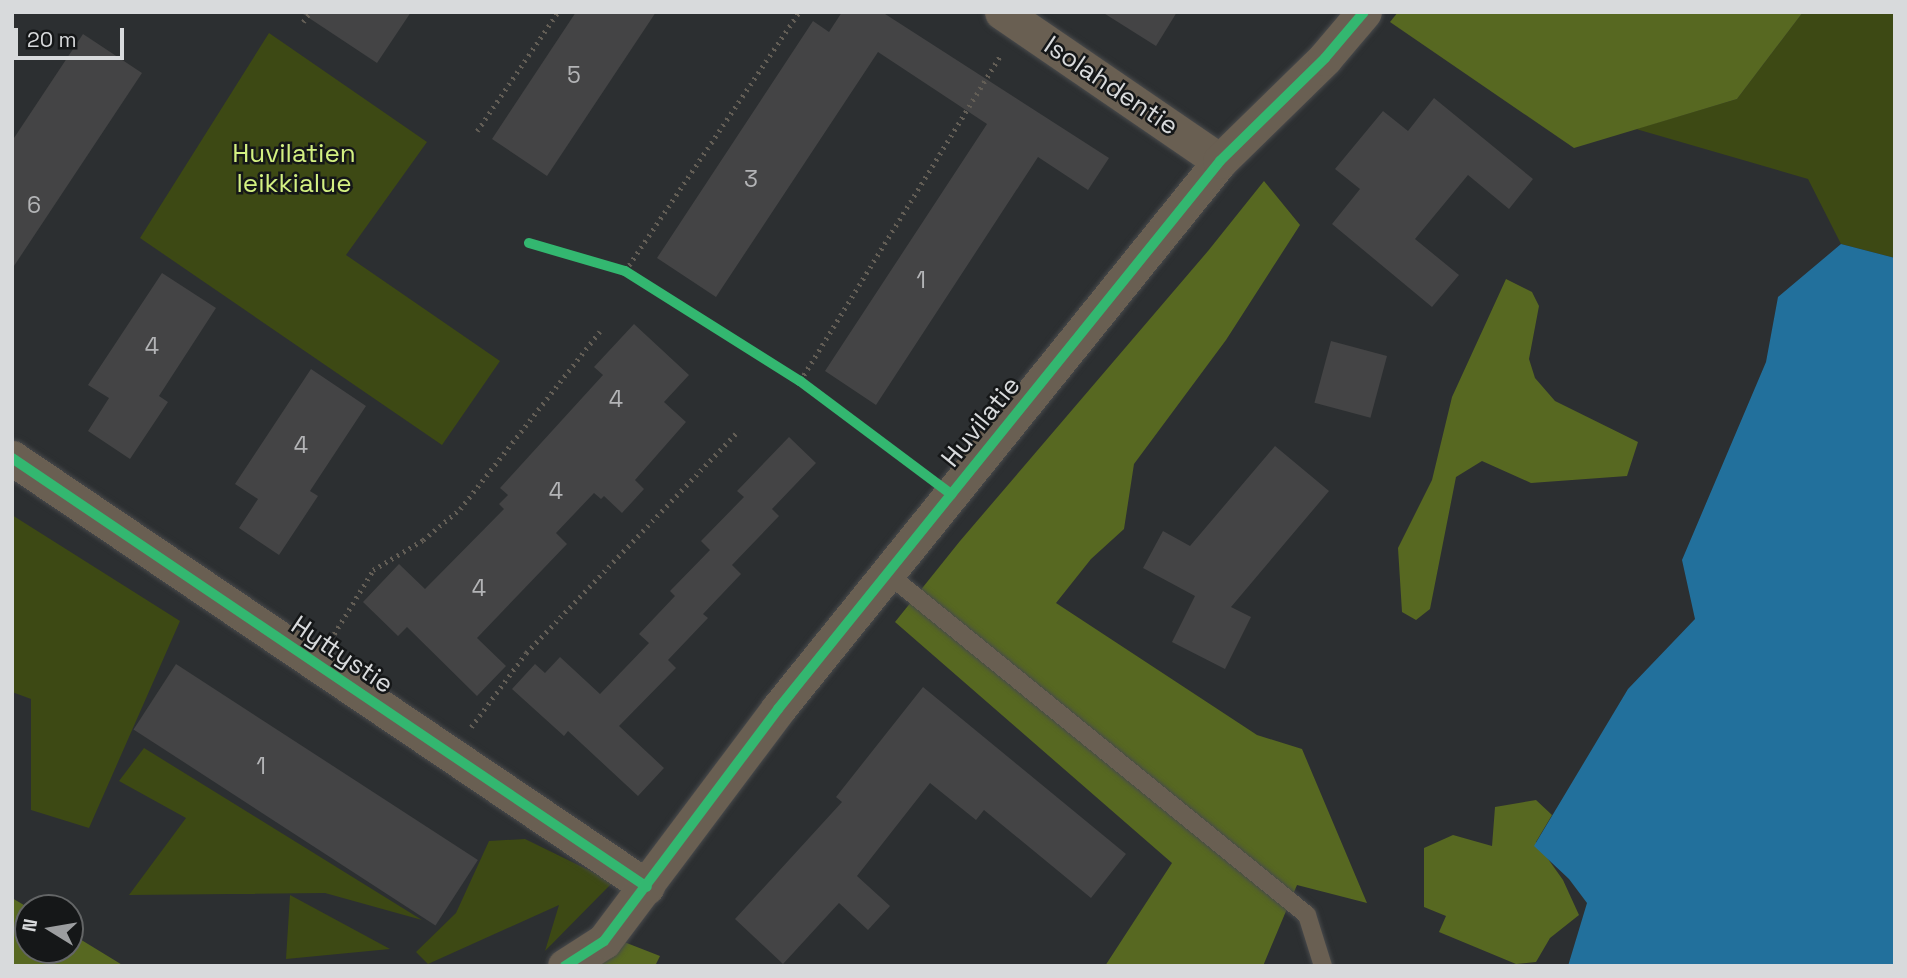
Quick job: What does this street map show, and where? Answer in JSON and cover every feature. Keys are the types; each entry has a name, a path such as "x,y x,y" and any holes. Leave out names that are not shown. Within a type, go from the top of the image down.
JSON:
{"street":[{"name":"Huvilatie","path":"565,966 604,941 778,709 1220,161 1325,58 1364,12"},
{"name":"Isolahdentie","path":"1011,18 1220,161"},
{"name":"Hyttystie","path":"12,457 647,887"}],"lane":[{"path":"888,574 1307,915 1323,966"}],"path":[{"path":"303,22 310,12"},
{"path":"477,131 558,12"},
{"path":"625,271 799,12"},
{"path":"800,380 1011,18"},
{"path":"529,243 625,271 800,380 951,494"},
{"path":"315,664 373,570 423,540 460,509 600,331"},
{"path":"450,756 526,653 738,429"}],"green space":[{"path":"1398,12 1803,12 1737,99 1574,148 1390,22"},
{"path":"1803,12 1895,12 1895,258 1841,244 1808,179 1636,129 1737,99"},
{"name":"Huvilatien leikkialue","path":"269,33 427,142 346,255 500,361 442,445 140,238"},
{"path":"1264,181 1300,225 1226,340 1134,464 1124,529 1091,559 1056,603 1257,735 1302,749 1367,903 1297,885 1263,966 1105,966 1172,863 895,622 960,541 1208,251"},
{"path":"1506,279 1532,292 1539,306 1529,359 1535,378 1555,401 1638,442 1627,476 1531,483 1482,461 1456,477 1430,609 1416,620 1402,612 1398,548 1432,480 1452,397"},
{"path":"12,515 180,621 89,828 31,810 31,699 12,692"},
{"path":"144,748 422,920 325,893 129,895 186,818 119,781"},
{"path":"1536,800 1552,815 1536,842 1563,880 1579,915 1550,938 1536,962 1516,964 1439,932 1446,916 1424,907 1424,848 1453,835 1492,846 1495,807"},
{"path":"525,839 613,882 545,951 559,905 428,964 416,952 456,913 489,841"},
{"path":"290,895 390,949 286,959"},
{"path":"12,898 14,964 84,964 84,942 124,966 12,966"},
{"path":"619,940 660,956 655,966 578,966"}],"water":[{"path":"1841,244 1895,258 1895,966 1568,966 1587,903 1569,879 1534,846 1628,689 1695,619 1682,560 1766,362 1778,297"}],"building":[{"path":"300,12 411,12 377,63"},
{"path":"576,12 656,12 547,176 492,139"},
{"path":"842,12 882,12 1109,158 1088,190 1038,157 876,405 825,371 987,124 878,52 716,297 657,258 813,21 829,32"},
{"path":"1102,12 1177,12 1156,46"},
{"path":"83,34 142,73 12,269 12,141"},
{"path":"1434,98 1533,179 1509,209 1468,175 1415,239 1459,275 1432,307 1332,224 1360,189 1335,169 1383,111 1408,131"},
{"path":"162,273 216,308 159,396 168,402 130,459 88,431 109,398 88,385"},
{"path":"634,324 689,375 664,402 686,422 635,480 644,489 622,513 604,496 601,499 594,493 556,533 567,544 477,638 506,666 477,696 407,627 398,636 363,602 399,564 425,589 504,509 499,504 508,495 500,488 603,375 594,367"},
{"path":"1331,341 1387,356 1370,418 1314,403"},
{"path":"311,369 366,406 310,491 318,496 279,555 239,528 258,499 235,484"},
{"path":"789,437 816,463 772,509 779,516 732,565 741,574 703,614 708,618 668,660 676,668 619,726 664,768 638,796 568,731 564,736 512,689 535,664 545,673 560,657 600,694 649,643 639,634 675,596 670,591 710,550 701,541 744,497 737,491"},
{"path":"1275,446 1329,491 1231,607 1251,617 1225,669 1172,642 1195,596 1143,568 1163,531 1190,546"},
{"path":"176,664 478,860 435,925 134,729"},
{"path":"923,687 1126,854 1091,898 984,810 976,820 930,783 857,876 890,906 868,930 839,903 783,964 735,919 842,802 836,797"}],"cycle path":[{"path":"565,966 604,941 778,709 1220,161 1325,58 1364,12"},
{"path":"529,243 625,271 800,381 951,494"},
{"path":"12,458 647,887"}]}
